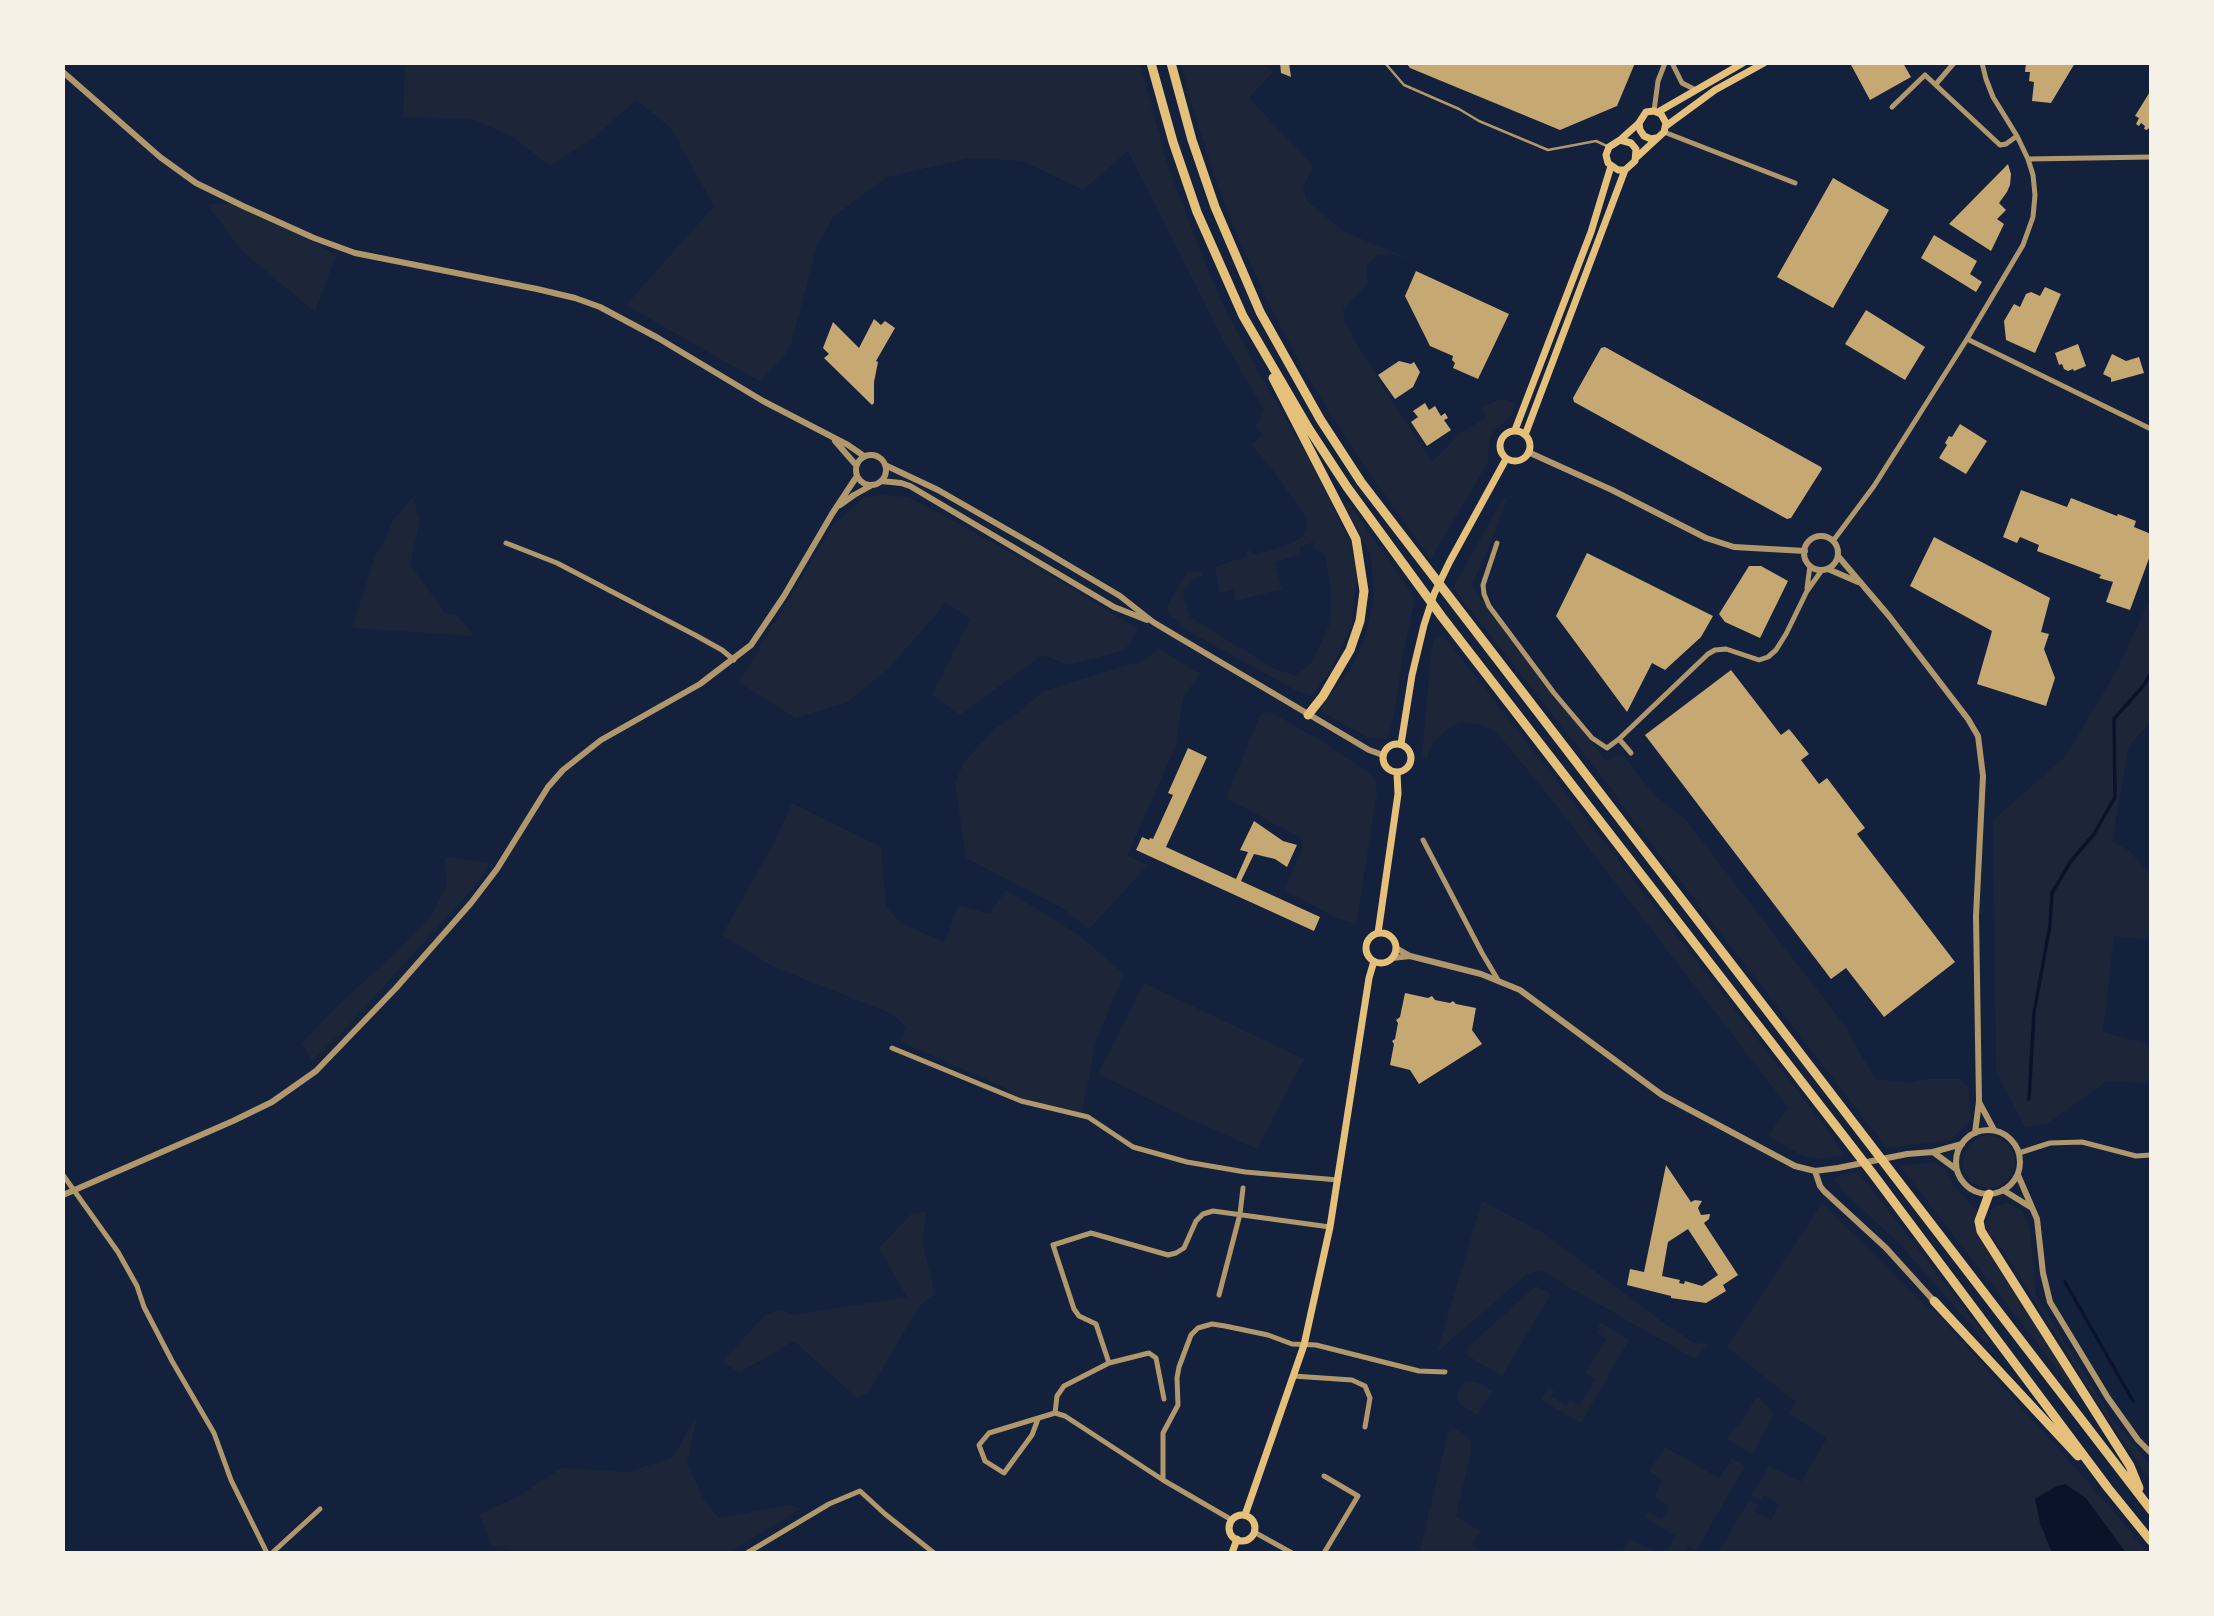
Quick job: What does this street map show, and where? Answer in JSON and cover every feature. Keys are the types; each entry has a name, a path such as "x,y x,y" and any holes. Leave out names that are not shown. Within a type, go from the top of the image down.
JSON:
{"highway":[{"path":"1151,63 1173,142 1197,212 1295,423 1356,539 1364,592 1360,621 1350,650 1323,696 1308,715"},
{"path":"1171,63 1192,140 1215,207 1254,299 1320,419 1362,482 2151,1510"},
{"path":"1243,316 1309,429 1405,568 1873,1174 2108,1488 2151,1541"},
{"path":"1989,1194 1979,1221 1981,1231 2130,1466 2143,1499"},
{"path":"1934,1301 2108,1488"}],"main road":[{"path":"1743,63 1656,112 1646,112 1639,123 1609,147 1606,155 1611,166 1625,170 1633,165 1637,157 1663,132 1715,90 1764,63"},
{"path":"1656,112 1665,120 1663,132"},
{"path":"1639,123 1644,136 1651,139 1663,132"},
{"path":"1620,140 1631,144 1636,149 1637,157"},
{"path":"1515,430 1525,435 1529,442 1528,452 1521,460 1511,461 1500,451 1500,442 1506,434 1515,430 1591,232 1611,166"},
{"path":"1525,435 1625,170"},
{"path":"1401,744 1412,675 1434,594 1507,459"},
{"path":"1401,744 1409,750 1411,761 1405,771 1392,772 1384,765 1383,755 1388,747 1401,744"},
{"path":"1378,933 1398,794 1397,773"},
{"path":"1378,933 1390,936 1396,948 1392,958 1383,963 1374,961 1367,954 1367,943 1378,933"},
{"path":"1245,1515 1304,1346 1330,1227 1369,978 1374,961"},
{"path":"1245,1515 1253,1521 1254,1532 1247,1539 1237,1539 1230,1531 1232,1520 1245,1515"},
{"path":"1232,1553 1237,1539"}],"street":[{"path":"1656,112 1658,81 1665,63"},
{"path":"1672,63 1682,83 1696,90"},
{"path":"1936,84 1954,63"},
{"path":"1833,541 1874,486 1967,339 2023,244 2033,217 2034,185 2028,159 1993,97 1982,63"},
{"path":"63,72 160,157 196,183 294,230 355,253 537,289 600,307 864,456 876,455 885,465 938,490 1120,596 1153,622 1308,715 1369,750 1383,755"},
{"path":"1892,107 1925,75 2000,145 2017,136"},
{"path":"1663,132 1796,183"},
{"path":"2028,159 2151,157"},
{"path":"1967,339 2151,429"},
{"path":"63,1195 233,1122 272,1102 316,1071 388,997 471,903 497,869 535,805 564,770 601,740 700,684 751,645 857,476 856,465 831,437"},
{"path":"1528,452 1604,486 1706,538 1734,547 1805,551"},
{"path":"856,465 864,456"},
{"path":"832,514 854,495 884,477 885,465"},
{"path":"857,476 867,485 901,483 910,486 1114,607 1153,622"},
{"path":"1807,591 1810,566 1805,551 1809,542 1818,537 1828,538 1836,545 1838,556 1889,616 1978,736 1983,776 1976,916 1979,1102 1975,1133"},
{"path":"506,543 557,563 695,635 734,660"},
{"path":"1497,543 1483,585 1489,606 1554,693 1592,737 1607,748 1715,650 1732,650 1755,660 1768,657 1786,634 1807,591 1825,569 1832,566 1838,556"},
{"path":"1810,566 1860,582"},
{"path":"1619,739 1631,753"},
{"path":"1423,840 1499,980"},
{"path":"1396,948 1410,956 1499,980 1536,1001 1662,1096 1795,1166 1815,1171 1838,1168 1907,1154 1933,1152 1962,1144"},
{"path":"1392,958 1410,956"},
{"path":"892,1048 1021,1101 1088,1116 1133,1147 1187,1163 1245,1172 1338,1180"},
{"path":"1979,1102 1994,1130"},
{"path":"1933,1152 1956,1168 1968,1186 1989,1194 2012,1184 2018,1175 2019,1153 2011,1139 2003,1133 1984,1130 1975,1133 1962,1144 1958,1151 1956,1168"},
{"path":"2019,1153 2050,1143 2082,1142 2136,1156 2151,1155"},
{"path":"1815,1171 1824,1191 1886,1248 1934,1301"},
{"path":"63,1175 118,1252 137,1286 144,1307 214,1433 231,1480 267,1553"},
{"path":"2018,1175 2037,1219 2043,1273 2050,1303 2108,1398 2138,1440 2151,1453"},
{"path":"1219,1295 1240,1214 1243,1188"},
{"path":"2003,1190 2032,1208"},
{"path":"1109,1363 1096,1324 1079,1315 1074,1309 1053,1245 1091,1233 1168,1255 1177,1254 1184,1248 1196,1221 1203,1214 1213,1211 1330,1227"},
{"path":"1163,1480 1163,1433 1178,1405 1179,1367 1191,1335 1198,1328 1212,1324 1224,1326 1268,1335 1292,1344 1316,1345 1419,1371 1445,1373"},
{"path":"1055,1413 1057,1396 1064,1386 1109,1363 1149,1353 1156,1358 1164,1399"},
{"path":"1293,1376 1352,1380 1366,1386 1370,1398 1365,1427"},
{"path":"1038,1419 1032,1435 1004,1473 985,1461 979,1445 989,1433 1055,1413 1065,1416 1163,1480 1232,1520"},
{"path":"1324,1476 1358,1496 1324,1553"},
{"path":"747,1553 829,1504 860,1491 934,1553"},
{"path":"272,1553 320,1509"},
{"path":"1254,1532 1292,1553"}],"lane":[{"path":"1385,63 1404,85 1548,150 1596,141 1609,147"}],"shaded area":[{"path":"405,63 1140,63 1166,161 1224,307 1310,460 1351,543 1357,581 1351,627 1332,668 1313,695 1297,691 1179,626 1180,621 1170,616 1167,606 1187,572 1201,571 1203,576 1193,579 1188,587 1182,589 1190,617 1273,668 1296,676 1312,662 1330,623 1331,591 1325,554 1314,549 1314,542 1300,547 1300,555 1275,562 1282,589 1236,601 1233,589 1220,593 1215,567 1247,556 1247,549 1256,555 1288,545 1304,536 1308,521 1252,445 1262,435 1256,427 1264,410 1223,340 1128,151 1083,190 1023,161 970,158 887,177 834,216 817,245 791,344 783,358 759,381 626,305 714,206 671,128 636,100 592,139 550,166 513,137 472,119 403,117"},
{"path":"1181,63 1265,63 1273,72 1249,98 1313,166 1303,188 1307,201 1345,232 1415,261 1392,254 1376,256 1366,267 1368,283 1343,309 1345,324 1432,462 1459,434 1486,418 1481,407 1502,399 1513,402 1513,414 1494,431 1489,440 1488,462 1431,559 1360,460 1304,371 1270,306 1235,230 1214,175"},
{"path":"207,204 246,204 336,255 315,312 242,251"},
{"path":"413,497 420,522 410,564 445,613 457,615 474,636 352,628 376,554 393,520"},
{"path":"865,497 909,497 1033,565 1138,629 1125,650 1069,665 1042,655 960,715 932,695 971,618 946,603 888,669 848,702 796,718 739,683 832,526"},
{"path":"1503,498 1507,499 1471,586 1606,761 1622,754 1655,796 1685,819 1848,1030 1876,1079 1911,1083 1927,1079 1959,1079 1969,1087 1971,1121 1949,1140 1887,1148 1613,791 1453,588"},
{"path":"1348,502 1415,599 1403,653 1394,716 1387,739 1367,737 1321,711 1322,705 1350,670 1364,641 1374,599 1371,555 1344,505"},
{"path":"2151,597 2151,721 2129,746 2112,841 2130,851 2151,877 2151,940 2114,936 2103,1032 2151,1045 2151,1084 2107,1081 2047,1124 2025,1127 1996,1072 1993,820 2065,757 2116,672"},
{"path":"1443,635 1829,1132 1844,1155 1820,1159 1803,1156 1768,1136 1788,1107 1545,791 1496,732 1480,724 1460,722 1432,744 1427,759 1422,757 1431,654 1435,638"},
{"path":"1158,648 1200,674 1183,698 1176,745 1127,856 1148,865 1089,929 1062,908 966,858 955,783 964,762 996,728 1021,711 1043,691 1145,660"},
{"path":"1271,712 1323,742 1375,780 1377,793 1356,924 1337,918 1284,890 1302,851 1303,839 1226,798 1261,713"},
{"path":"792,803 881,847 886,906 900,923 945,942 958,905 990,914 1006,890 1079,935 1124,974 1096,1041 1081,1118 1017,1102 1006,1088 901,1042 906,1027 892,1014 774,967 722,935 774,843"},
{"path":"445,857 490,863 474,887 346,1028 312,1061 302,1043 431,916 447,885"},
{"path":"1144,983 1304,1059 1257,1149 1098,1074"},
{"path":"1989,1136 1999,1138 2007,1144 2013,1152 2013,1172 2007,1180 1999,1186 1989,1188 1979,1186 1971,1180 1965,1172 1963,1162 1965,1152 1971,1144 1979,1138"},
{"path":"1934,1162 1946,1170 1952,1184 1977,1211 1974,1227 2081,1395 2081,1400 1900,1166"},
{"path":"1859,1173 1989,1340 1986,1343 1901,1245 1834,1180 1841,1174"},
{"path":"1482,1201 1543,1233 1694,1343 1708,1344 1695,1359 1548,1273 1539,1271 1527,1274 1437,1352"},
{"path":"1822,1203 1929,1310 1932,1308 2112,1509 2147,1553 1718,1553 1749,1500 1758,1505 1755,1511 1771,1520 1780,1505 1764,1495 1761,1500 1752,1495 1769,1466 1801,1482 1827,1438 1789,1414 1796,1402 1727,1347"},
{"path":"2007,1203 2022,1211 2030,1229 2036,1295 2109,1414 2151,1466 2151,1481 2105,1415 2005,1252 1988,1233 1985,1224 1993,1208"},
{"path":"927,1212 922,1242 935,1294 919,1306 869,1392 857,1398 794,1341 739,1373 723,1361 766,1314 782,1310 794,1315 907,1297 879,1248 911,1214"},
{"path":"1536,1286 1551,1294 1502,1376 1468,1356 1468,1347"},
{"path":"1602,1323 1629,1340 1581,1423 1541,1400 1549,1387 1554,1391 1551,1396 1566,1405 1570,1400 1579,1405 1595,1379 1585,1373 1606,1339 1598,1333 1601,1328 1597,1326"},
{"path":"1467,1381 1477,1382 1492,1391 1477,1415 1460,1404 1457,1397 1459,1388"},
{"path":"1759,1397 1774,1414 1753,1453 1750,1453 1727,1439"},
{"path":"697,1416 687,1462 704,1500 719,1518 790,1505 801,1509 728,1553 526,1553 490,1545 480,1514 519,1496 561,1468 627,1472 672,1458"},
{"path":"1450,1426 1467,1436 1472,1449 1456,1516 1480,1531 1472,1545 1484,1553 1419,1553"},
{"path":"1665,1447 1719,1478 1732,1458 1745,1466 1696,1551 1688,1547 1685,1553 1666,1553 1676,1536 1645,1518 1648,1512 1662,1520 1669,1506 1654,1497 1662,1480 1649,1471"},
{"path":"2065,1484 2086,1498 2126,1553 2052,1553 2040,1523 2035,1499"},
{"path":"1630,1538 1656,1553 1621,1553"}],"building":[{"path":"1280,63 1289,63 1291,77 1281,73"},
{"path":"1406,63 1635,63 1617,106 1560,130 1410,68"},
{"path":"1850,63 1903,63 1911,77 1870,100"},
{"path":"2026,63 2075,63 2051,103 2032,101 2034,82 2029,81 2030,72 2025,72"},
{"path":"2151,90 2151,129 2147,130 2141,123 2139,126 2136,124 2139,118 2135,116"},
{"path":"2008,164 2010,185 1999,203 2006,210 1997,219 2004,224 1991,251 1949,224"},
{"path":"1833,178 1889,210 1833,308 1777,277"},
{"path":"1934,235 1977,261 1970,274 1982,282 1976,292 1921,258"},
{"path":"1416,271 1509,314 1478,379 1453,368 1453,356 1430,346 1405,296"},
{"path":"2045,287 2061,294 2035,353 2006,340 2004,321 2014,304 2020,307 2026,294 2031,292 2040,296"},
{"path":"1866,310 1925,347 1905,380 1845,344"},
{"path":"874,319 881,325 885,321 895,328 876,361 872,405 824,358 829,354 823,348 833,322 859,348"},
{"path":"2078,344 2086,366 2068,371 2062,364 2059,365 2055,353"},
{"path":"1605,347 1821,467 1791,518 1787,519 1574,402 1573,398 1601,348"},
{"path":"2112,354 2126,361 2139,357 2144,373 2111,382 2111,378 2103,374"},
{"path":"1399,361 1411,364 1414,362 1420,372 1413,387 1395,399 1378,375"},
{"path":"1425,403 1429,410 1435,406 1441,416 1445,413 1448,418 1444,420 1451,430 1427,446 1411,422 1418,417 1413,411"},
{"path":"1960,424 1987,441 1966,474 1939,458 1949,436 1952,437"},
{"path":"2021,490 2067,507 2071,498 2136,521 2134,527 2151,534 2151,553 2130,610 2106,602 2113,582 2099,578 2101,575 2037,551 2039,545 2020,537 2017,543 2003,537"},
{"path":"1934,537 2050,598 2041,632 2049,634 2044,649 2055,678 2046,706 1977,684 1992,631 1910,586"},
{"path":"1587,553 1713,616 1701,637 1665,670 1652,663 1627,712 1556,616"},
{"path":"1749,566 1761,566 1788,581 1760,638 1725,622 1719,614"},
{"path":"1731,670 1781,735 1789,729 1809,754 1801,760 1819,784 1827,778 1865,828 1857,834 1955,962 1884,1017 1846,968 1831,979 1645,735"},
{"path":"1188,748 1207,757 1166,847 1236,879 1248,852 1240,850 1254,821 1283,841 1297,845 1287,867 1275,859 1254,854 1241,881 1320,917 1314,931 1136,850 1142,837 1153,839 1173,795 1168,793"},
{"path":"1405,993 1428,998 1432,996 1435,1000 1450,1003 1453,1001 1476,1008 1472,1030 1482,1044 1419,1084 1410,1070 1390,1065 1394,1044 1392,1041 1395,1039 1398,1023 1396,1020 1400,1017"},
{"path":"1666,1165 1691,1202 1702,1201 1698,1208 1701,1215 1710,1214 1704,1223 1738,1275 1723,1285 1726,1291 1706,1303 1671,1298 1627,1285 1630,1269 1644,1272","holes":["1688,1229 1718,1275 1702,1286 1685,1281 1684,1284 1679,1283 1680,1280 1662,1276 1668,1242"]}],"waterway":[{"path":"685,63 713,63"},
{"path":"2029,1099 2034,1013 2050,925 2052,893 2071,861 2094,834 2115,797 2114,719 2151,673"},
{"path":"2065,1282 2133,1401"}]}
